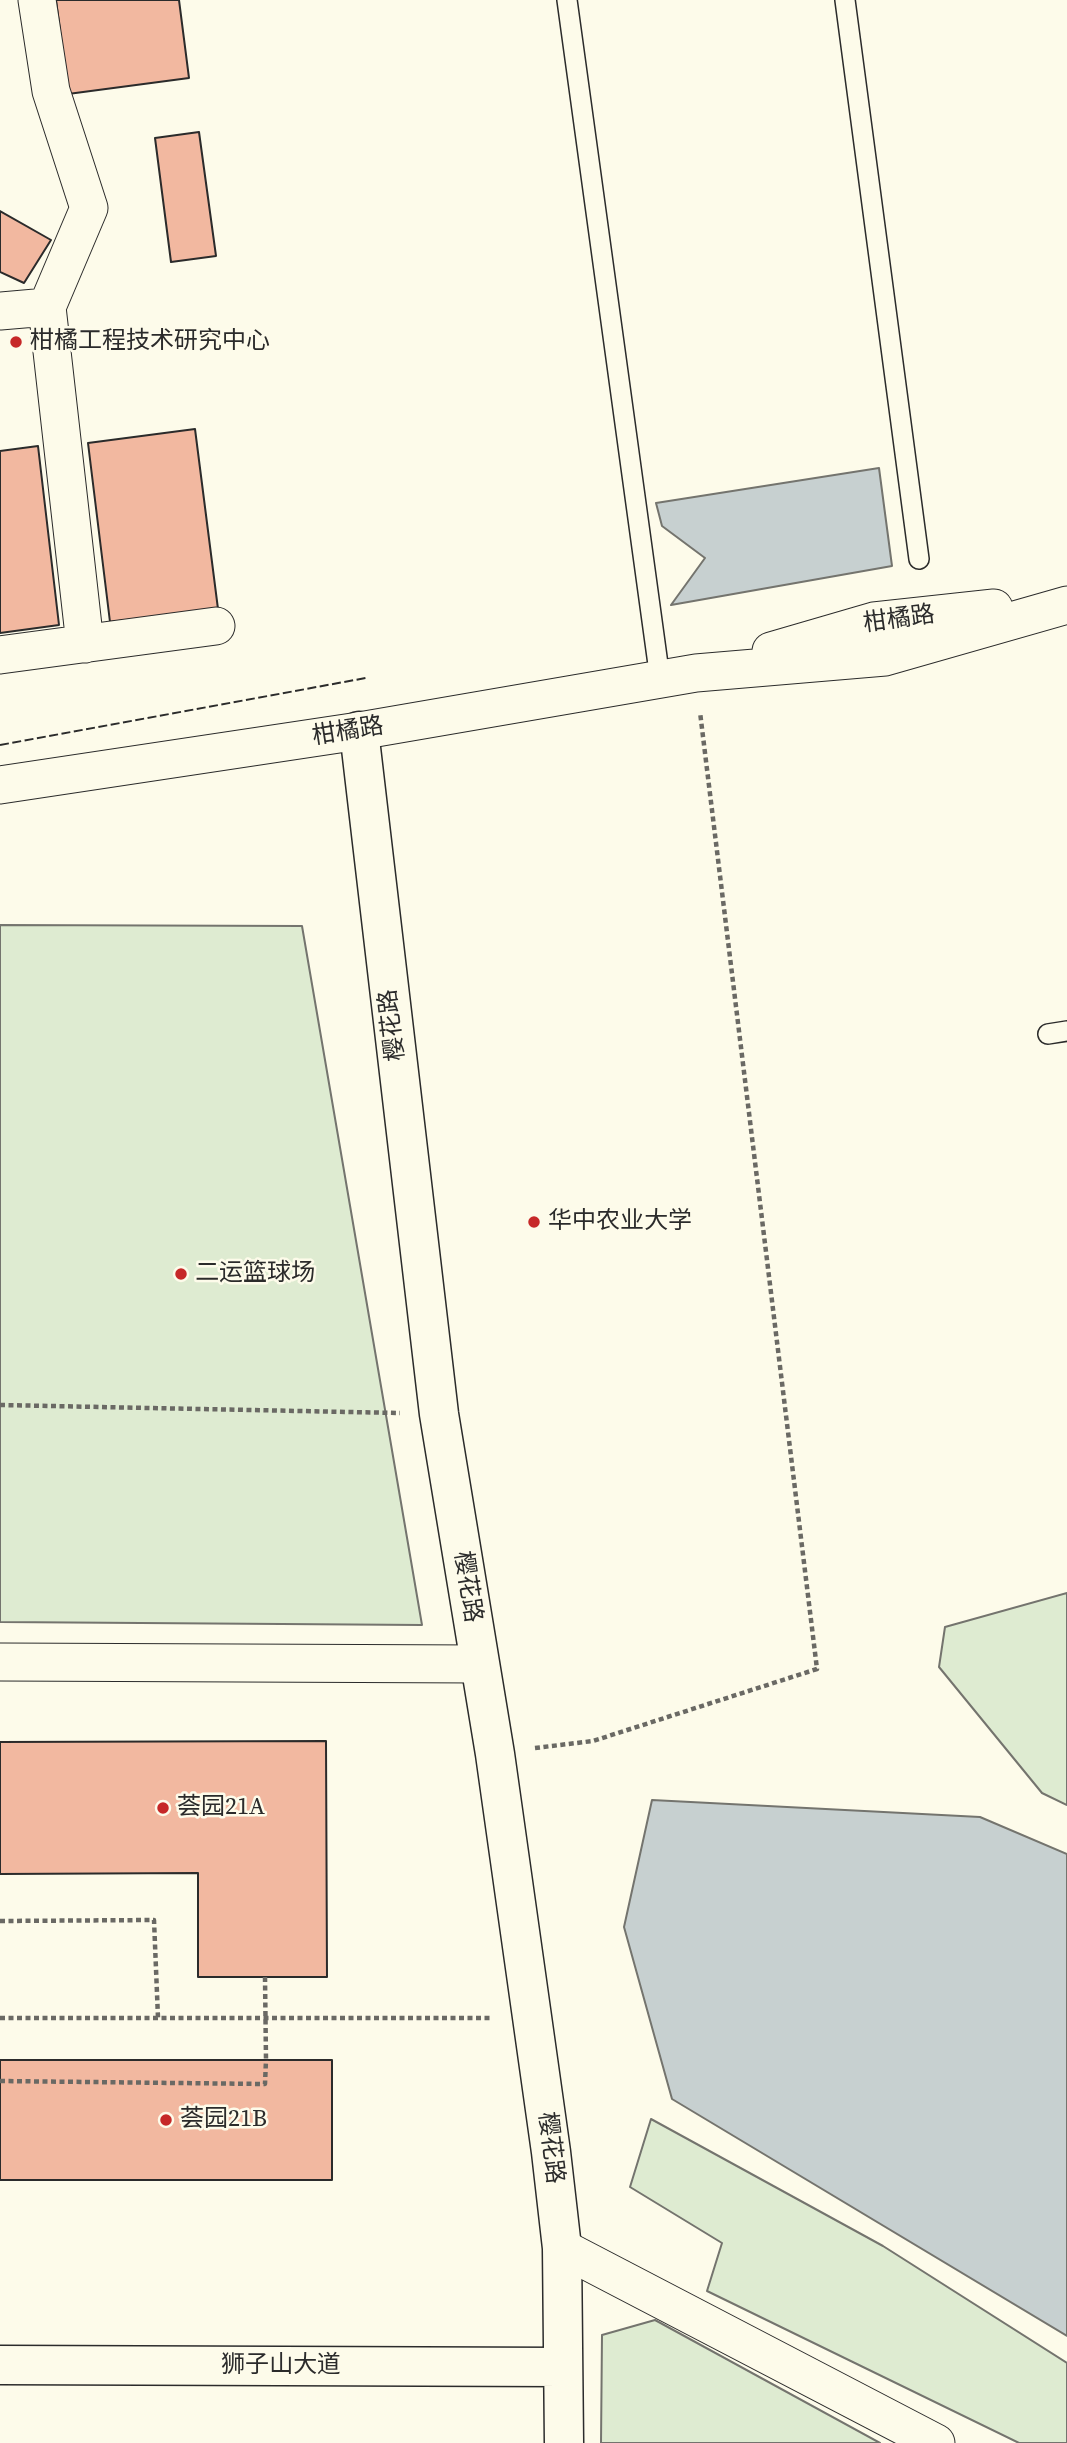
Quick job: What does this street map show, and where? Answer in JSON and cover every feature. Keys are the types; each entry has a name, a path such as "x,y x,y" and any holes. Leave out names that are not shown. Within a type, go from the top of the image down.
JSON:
{"street":[{"path":"37,0 51,91 89,208 47,307 85,644"},
{"path":"0,311 47,307"},
{"name":"柑橘路","path":"0,785 359,731 696,673 874,621 1067,603"},
{"path":"0,655 216,626"},
{"name":"樱花路","path":"359,731 439,1414 495,1754 562,2248 564,2443"},
{"path":"0,1662 479,1664"},
{"path":"562,2248 936,2443"},
{"name":"狮子山大道","path":"0,2365 562,2367"}],"lane":[{"path":"567,0 660,679"},
{"path":"845,0 919,559"}],"path":[{"path":"495,1754 593,1741 817,1669 696,673"},
{"path":"0,1405 439,1414"},
{"path":"0,1921 154,1920 158,2018"},
{"path":"0,2081 265,2084 265,1977"},
{"path":"0,2018 532,2018"}],"green space":[{"name":"二运篮球场","path":"0,925 302,926 422,1625 0,1622"},
{"path":"1067,1593 1067,1805 1042,1793 939,1667 945,1627"},
{"path":"651,2119 883,2246 1067,2363 1067,2443 1019,2443 707,2291 722,2243 630,2187"},
{"path":"655,2320 880,2443 601,2443 602,2335"}],"shaded area":[{"path":"879,468 892,566 671,605 705,558 662,526 656,503"},
{"path":"652,1800 980,1817 1067,1854 1067,2336 672,2099 624,1927"}],"building":[{"path":"56,0 179,0 189,78 68,94"},
{"path":"199,132 216,256 171,262 155,138"},
{"path":"0,211 51,240 24,283 0,272"},
{"path":"195,429 218,609 110,622 88,443"},
{"path":"38,446 59,625 0,633 0,451"},
{"name":"荟园21A","path":"326,1741 327,1977 198,1977 198,1873 0,1874 0,1742"},
{"name":"荟园21B","path":"0,2060 332,2060 332,2180 0,2180"}],"fence":[{"path":"0,745 366,678"}],"place":[{"name":"柑橘工程技术研究中心","path":"16,342"},
{"name":"华中农业大学","path":"534,1222"},
{"name":"二运篮球场","path":"181,1274"},
{"name":"荟园21A","path":"163,1808"},
{"name":"荟园21B","path":"166,2120"}]}
